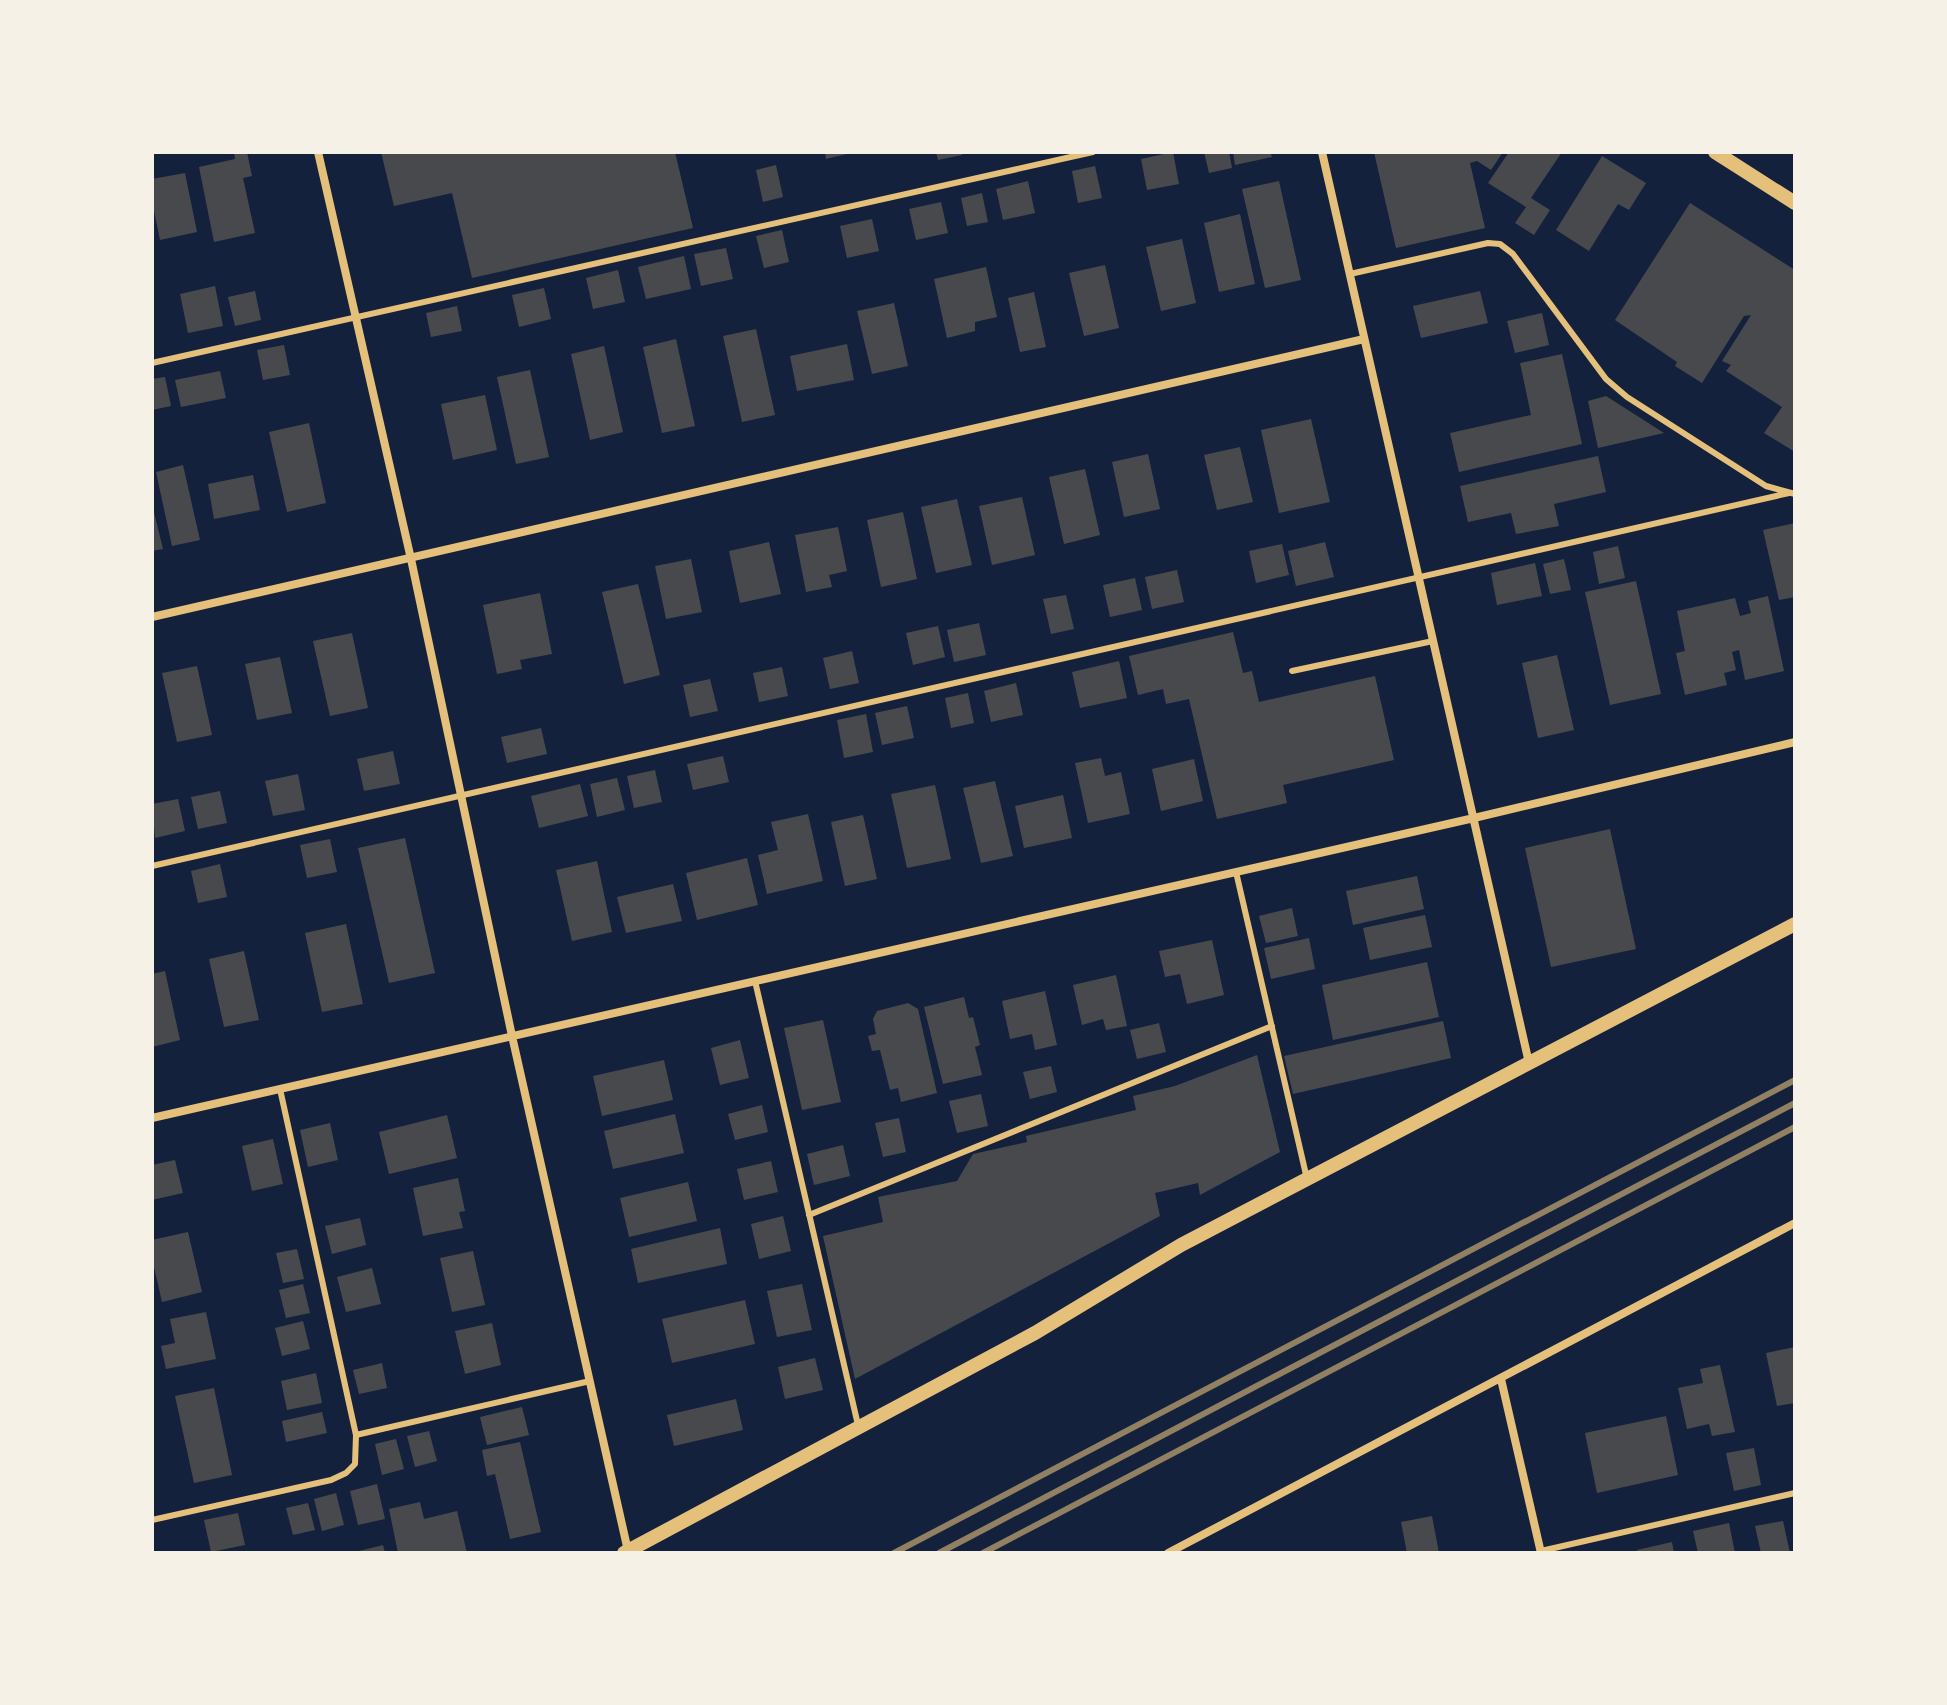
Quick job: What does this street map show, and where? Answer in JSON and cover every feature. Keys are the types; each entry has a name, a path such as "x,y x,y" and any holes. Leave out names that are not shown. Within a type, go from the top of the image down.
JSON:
{"street":[{"path":"318,152 411,559 626,1552 1035,1333 1181,1245 1795,924"},
{"path":"1322,152 1529,1063"},
{"path":"1715,152 1795,203"},
{"path":"152,617 1364,339"},
{"path":"152,1118 1474,818 1795,742"},
{"path":"1168,1553 1795,1223"},
{"path":"1501,1379 1541,1552"}],"lane":[{"path":"152,363 1093,152"},
{"path":"1350,274 1488,243 1500,244 1513,254 1606,379 1627,397 1766,486 1792,494"},
{"path":"152,866 1792,494"},
{"path":"1292,671 1433,641"},
{"path":"1236,872 1307,1179"},
{"path":"755,981 858,1429"},
{"path":"809,1215 1272,1026"},
{"path":"152,1520 331,1480 346,1473 355,1464 356,1435 280,1089"},
{"path":"356,1435 590,1381"},
{"path":"1541,1552 1795,1493"}],"building":[{"path":"234,152 247,152 252,176 243,178 255,233 214,242 199,167 235,159"},
{"path":"381,152 675,152 693,228 472,278 452,193 394,206"},
{"path":"825,152 851,152 851,153 826,159"},
{"path":"936,152 962,152 962,155 938,160"},
{"path":"1173,152 1179,184 1147,190 1141,159"},
{"path":"1204,152 1229,152 1232,168 1209,173"},
{"path":"1233,152 1270,152 1272,157 1235,165"},
{"path":"1374,152 1503,152 1491,170 1477,161 1470,163 1485,228 1396,248"},
{"path":"1509,152 1562,152 1531,198 1550,210 1534,235 1515,223 1526,207 1488,183"},
{"path":"1602,156 1646,183 1629,210 1618,204 1589,251 1556,230"},
{"path":"776,165 783,197 763,202 756,170"},
{"path":"1095,166 1102,198 1078,203 1072,171"},
{"path":"185,173 197,232 160,240 152,201 152,179"},
{"path":"1028,181 1035,213 1003,220 996,189"},
{"path":"1279,181 1301,280 1265,288 1242,189"},
{"path":"982,193 988,222 967,226 961,198"},
{"path":"941,202 948,233 916,240 909,209"},
{"path":"1690,203 1795,270 1795,452 1764,433 1782,407 1726,371 1731,365 1722,361 1751,315 1744,316 1702,383 1615,320"},
{"path":"1240,214 1255,284 1219,292 1204,223"},
{"path":"872,219 879,251 847,258 840,226"},
{"path":"782,230 789,262 764,268 756,236"},
{"path":"1182,239 1196,303 1161,311 1146,247"},
{"path":"726,248 733,279 701,286 694,254"},
{"path":"684,256 691,289 646,299 638,267"},
{"path":"1105,265 1119,328 1084,336 1069,273"},
{"path":"986,267 997,317 975,322 975,331 947,338 934,279"},
{"path":"618,270 625,302 593,309 586,278"},
{"path":"215,286 223,326 188,333 180,294"},
{"path":"544,288 551,319 519,327 512,295"},
{"path":"255,291 261,320 235,326 228,297"},
{"path":"1480,291 1488,323 1421,338 1413,306"},
{"path":"1034,292 1046,347 1020,352 1008,298"},
{"path":"894,303 908,366 872,374 857,311"},
{"path":"457,306 462,331 431,337 426,313"},
{"path":"1542,313 1549,345 1515,353 1507,321"},
{"path":"756,329 775,415 742,422 723,336"},
{"path":"676,339 695,426 662,433 643,347"},
{"path":"847,344 854,380 797,391 790,356"},
{"path":"284,345 290,375 263,380 257,350"},
{"path":"604,346 623,432 590,440 571,354"},
{"path":"1562,354 1582,444 1459,472 1450,433 1531,415 1520,363"},
{"path":"530,370 549,457 516,464 497,377"},
{"path":"220,371 226,398 181,407 175,380"},
{"path":"165,377 171,406 152,410 152,379"},
{"path":"485,395 497,450 453,460 441,404"},
{"path":"1606,396 1664,433 1598,448 1588,401"},
{"path":"1311,419 1330,502 1279,513 1261,430"},
{"path":"309,423 326,503 287,512 269,432"},
{"path":"1240,447 1253,502 1217,510 1204,455"},
{"path":"1148,454 1160,509 1124,517 1112,462"},
{"path":"1598,456 1606,492 1554,504 1559,526 1516,534 1511,513 1468,522 1460,486"},
{"path":"183,465 200,540 172,546 156,472"},
{"path":"1085,469 1100,535 1064,544 1049,477"},
{"path":"253,475 260,510 214,519 208,484"},
{"path":"1022,497 1035,555 992,565 979,506"},
{"path":"957,499 972,565 936,573 921,507"},
{"path":"152,504 163,549 152,551"},
{"path":"903,512 917,579 881,587 867,520"},
{"path":"1795,523 1795,597 1779,600 1763,530"},
{"path":"838,527 847,571 829,575 832,587 806,592 795,535"},
{"path":"769,542 781,594 740,603 729,551"},
{"path":"1325,542 1334,577 1296,586 1288,551"},
{"path":"1282,544 1289,575 1256,583 1249,551"},
{"path":"1618,546 1625,578 1599,584 1593,552"},
{"path":"691,559 702,612 666,619 655,566"},
{"path":"1564,559 1571,590 1550,594 1543,564"},
{"path":"1535,563 1542,596 1497,605 1491,573"},
{"path":"1177,570 1184,602 1152,609 1145,577"},
{"path":"1135,578 1142,610 1110,617 1103,585"},
{"path":"1636,581 1661,694 1610,705 1585,592"},
{"path":"638,584 660,675 624,684 602,592"},
{"path":"540,593 552,654 520,660 522,669 497,674 483,605"},
{"path":"1066,595 1074,629 1051,634 1043,599"},
{"path":"1768,596 1784,671 1745,680 1739,650 1732,652 1736,670 1724,673 1727,685 1685,695 1676,653 1685,651 1677,611 1735,598 1740,616 1751,613 1748,601"},
{"path":"979,623 986,655 954,662 947,630"},
{"path":"938,626 945,657 913,665 906,633"},
{"path":"1233,632 1243,673 1252,671 1259,702 1375,676 1394,760 1283,785 1287,803 1217,819 1189,699 1166,704 1163,689 1138,695 1129,656"},
{"path":"352,633 368,708 330,716 313,641"},
{"path":"852,651 859,683 830,689 823,658"},
{"path":"1557,655 1574,730 1538,738 1522,663"},
{"path":"280,657 292,713 257,720 245,664"},
{"path":"1119,661 1127,698 1080,708 1072,672"},
{"path":"197,666 212,735 177,742 162,673"},
{"path":"782,667 788,696 759,702 753,673"},
{"path":"710,679 718,711 690,717 683,685"},
{"path":"1016,683 1023,715 991,722 984,691"},
{"path":"968,693 974,723 951,728 945,698"},
{"path":"907,706 914,738 882,745 875,713"},
{"path":"866,714 873,752 844,758 837,720"},
{"path":"541,728 547,754 507,763 501,737"},
{"path":"393,751 400,784 364,791 357,759"},
{"path":"723,756 729,782 693,790 687,764"},
{"path":"1101,758 1105,776 1121,772 1130,814 1088,823 1075,763"},
{"path":"1194,759 1203,801 1161,811 1152,769"},
{"path":"655,770 662,802 634,808 627,776"},
{"path":"298,774 305,810 273,816 265,781"},
{"path":"617,778 625,810 597,817 590,784"},
{"path":"995,781 1013,856 981,863 963,788"},
{"path":"580,784 588,816 539,828 531,796"},
{"path":"935,785 951,859 907,868 891,794"},
{"path":"220,791 227,823 198,829 191,797"},
{"path":"1063,795 1072,838 1024,848 1015,806"},
{"path":"178,799 185,831 155,838 152,804"},
{"path":"808,814 823,881 767,894 758,855 778,850 771,822"},
{"path":"863,815 877,879 845,886 831,822"},
{"path":"1610,829 1636,949 1551,967 1525,848"},
{"path":"405,838 435,973 389,983 358,848"},
{"path":"330,839 337,872 307,878 300,845"},
{"path":"747,858 758,905 697,920 686,873"},
{"path":"597,861 612,932 572,941 556,870"},
{"path":"220,864 227,897 198,903 191,871"},
{"path":"1417,876 1424,909 1353,925 1346,891"},
{"path":"673,884 682,921 626,933 617,897"},
{"path":"1292,908 1298,936 1266,943 1259,916"},
{"path":"1425,915 1432,947 1370,960 1363,928"},
{"path":"346,924 363,1004 322,1012 305,933"},
{"path":"1309,938 1315,969 1271,979 1264,948"},
{"path":"1212,940 1224,995 1187,1004 1180,974 1165,977 1159,951"},
{"path":"244,951 259,1020 224,1027 209,959"},
{"path":"1427,962 1439,1017 1333,1040 1322,985"},
{"path":"165,971 180,1040 152,1047 152,974"},
{"path":"1116,975 1127,1026 1106,1030 1103,1019 1082,1025 1073,985"},
{"path":"1045,991 1057,1045 1035,1050 1032,1034 1010,1039 1002,1001"},
{"path":"964,997 980,1045 975,1047 982,1075 943,1084 924,1007"},
{"path":"908,1003 918,1009 937,1093 901,1102 898,1088 890,1090 880,1050 872,1051 868,1036 876,1034 873,1019 877,1011"},
{"path":"823,1020 841,1102 802,1110 784,1028"},
{"path":"1443,1021 1451,1058 1293,1094 1284,1056"},
{"path":"1159,1023 1166,1052 1137,1059 1130,1030"},
{"path":"740,1040 749,1078 720,1085 711,1048"},
{"path":"1257,1055 1280,1152 1200,1195 1198,1183 1155,1193 1160,1216 855,1379 823,1236 883,1222 878,1197 957,1181 973,1154 1027,1142 1026,1136 1136,1110 1133,1096 1175,1086"},
{"path":"664,1060 673,1100 602,1116 593,1076"},
{"path":"1051,1066 1057,1092 1030,1099 1023,1072"},
{"path":"981,1094 988,1126 957,1133 949,1101"},
{"path":"762,1105 768,1132 735,1140 728,1114"},
{"path":"675,1114 684,1153 613,1169 604,1131"},
{"path":"447,1115 457,1158 389,1174 379,1132"},
{"path":"899,1118 906,1152 883,1157 875,1123"},
{"path":"330,1123 338,1160 308,1167 300,1130"},
{"path":"273,1139 283,1184 252,1191 242,1146"},
{"path":"843,1145 850,1176 814,1185 807,1154"},
{"path":"175,1160 183,1193 152,1200 152,1165"},
{"path":"771,1161 778,1192 744,1200 737,1169"},
{"path":"458,1178 465,1211 459,1212 463,1228 423,1236 413,1188"},
{"path":"688,1182 697,1221 629,1237 620,1198"},
{"path":"783,1216 791,1251 759,1259 751,1224"},
{"path":"360,1218 366,1245 332,1254 325,1226"},
{"path":"720,1228 727,1264 638,1283 631,1249"},
{"path":"188,1232 202,1292 162,1302 152,1258 152,1240"},
{"path":"297,1249 304,1279 283,1283 276,1253"},
{"path":"473,1251 485,1305 452,1312 440,1258"},
{"path":"372,1268 381,1304 346,1312 337,1277"},
{"path":"303,1284 310,1313 286,1318 279,1290"},
{"path":"802,1284 812,1330 777,1337 767,1291"},
{"path":"745,1300 755,1344 672,1363 662,1319"},
{"path":"206,1312 216,1359 166,1369 161,1346 175,1343 170,1319"},
{"path":"303,1321 310,1349 282,1356 275,1328"},
{"path":"492,1323 501,1365 465,1374 455,1331"},
{"path":"1795,1347 1795,1403 1777,1406 1766,1353"},
{"path":"815,1358 823,1390 785,1399 778,1367"},
{"path":"382,1363 387,1388 359,1394 353,1370"},
{"path":"1720,1365 1735,1432 1712,1436 1709,1424 1687,1429 1678,1388 1703,1383 1700,1369"},
{"path":"316,1373 322,1403 287,1410 281,1381"},
{"path":"214,1388 232,1475 194,1483 175,1396"},
{"path":"736,1399 743,1430 674,1446 667,1415"},
{"path":"522,1407 529,1435 487,1445 480,1417"},
{"path":"322,1412 327,1433 286,1442 282,1421"},
{"path":"1666,1416 1678,1475 1597,1493 1585,1433"},
{"path":"429,1431 437,1461 415,1467 407,1436"},
{"path":"396,1439 404,1469 382,1475 375,1444"},
{"path":"520,1442 541,1532 510,1539 495,1474 487,1476 482,1450"},
{"path":"1754,1448 1761,1485 1734,1491 1726,1453"},
{"path":"377,1484 385,1519 358,1525 350,1491"},
{"path":"336,1493 344,1525 322,1531 314,1499"},
{"path":"420,1502 424,1519 457,1511 467,1553 398,1553 389,1509"},
{"path":"308,1503 315,1530 293,1535 286,1508"},
{"path":"238,1513 245,1545 211,1552 204,1520"},
{"path":"1432,1516 1439,1553 1407,1553 1401,1522"},
{"path":"1783,1521 1790,1553 1761,1553 1755,1526"},
{"path":"1729,1523 1735,1553 1698,1553 1693,1531"},
{"path":"1672,1542 1674,1553 1638,1553 1637,1550"},
{"path":"383,1545 385,1553 355,1553 355,1552"}],"railway":[{"path":"894,1553 1795,1080"},
{"path":"939,1553 1795,1103"},
{"path":"983,1553 1795,1127"}]}
